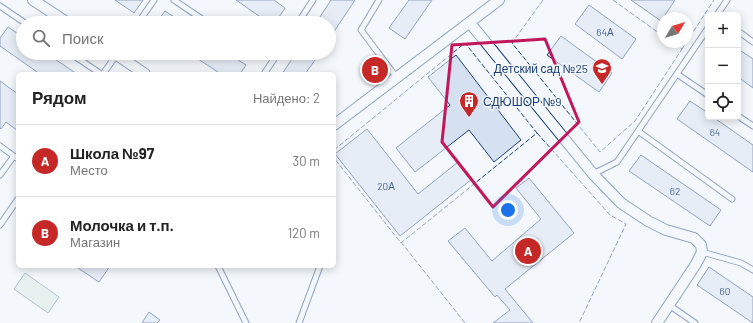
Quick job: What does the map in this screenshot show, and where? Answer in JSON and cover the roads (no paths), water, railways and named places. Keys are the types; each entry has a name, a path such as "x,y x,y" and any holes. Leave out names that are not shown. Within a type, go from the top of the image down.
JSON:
{"street":[{"path":"33,0 57,16"},
{"path":"336,124 499,0"},
{"path":"470,23 593,174 621,203 648,221 666,230 694,238 701,245 702,252 696,264 657,323"},
{"path":"125,60 142,72"}],"lane":[{"path":"143,16 154,0"},
{"path":"174,0 198,16"},
{"path":"303,16 313,0"},
{"path":"379,0 361,30 397,78"},
{"path":"719,12 727,0"},
{"path":"0,6 16,17"},
{"path":"593,174 617,162 705,32"},
{"path":"741,33 753,42"},
{"path":"81,60 99,72"},
{"path":"103,72 112,60"},
{"path":"265,72 273,60"},
{"path":"677,74 705,93"},
{"path":"741,118 753,126"},
{"path":"638,131 732,199"},
{"path":"0,146 16,158 0,175"},
{"path":"0,226 16,202"},
{"path":"702,252 741,263 753,270"},
{"path":"219,268 246,323"},
{"path":"299,323 319,268"},
{"path":"669,305 695,323"}],"place":[{"name":"Молочка и т.п.","path":"375,70"},
{"name":"Детский сад №25","path":"602,85"},
{"name":"СДЮШОР №9","path":"469,118"},
{"name":"Школа №97","path":"528,251"}]}
